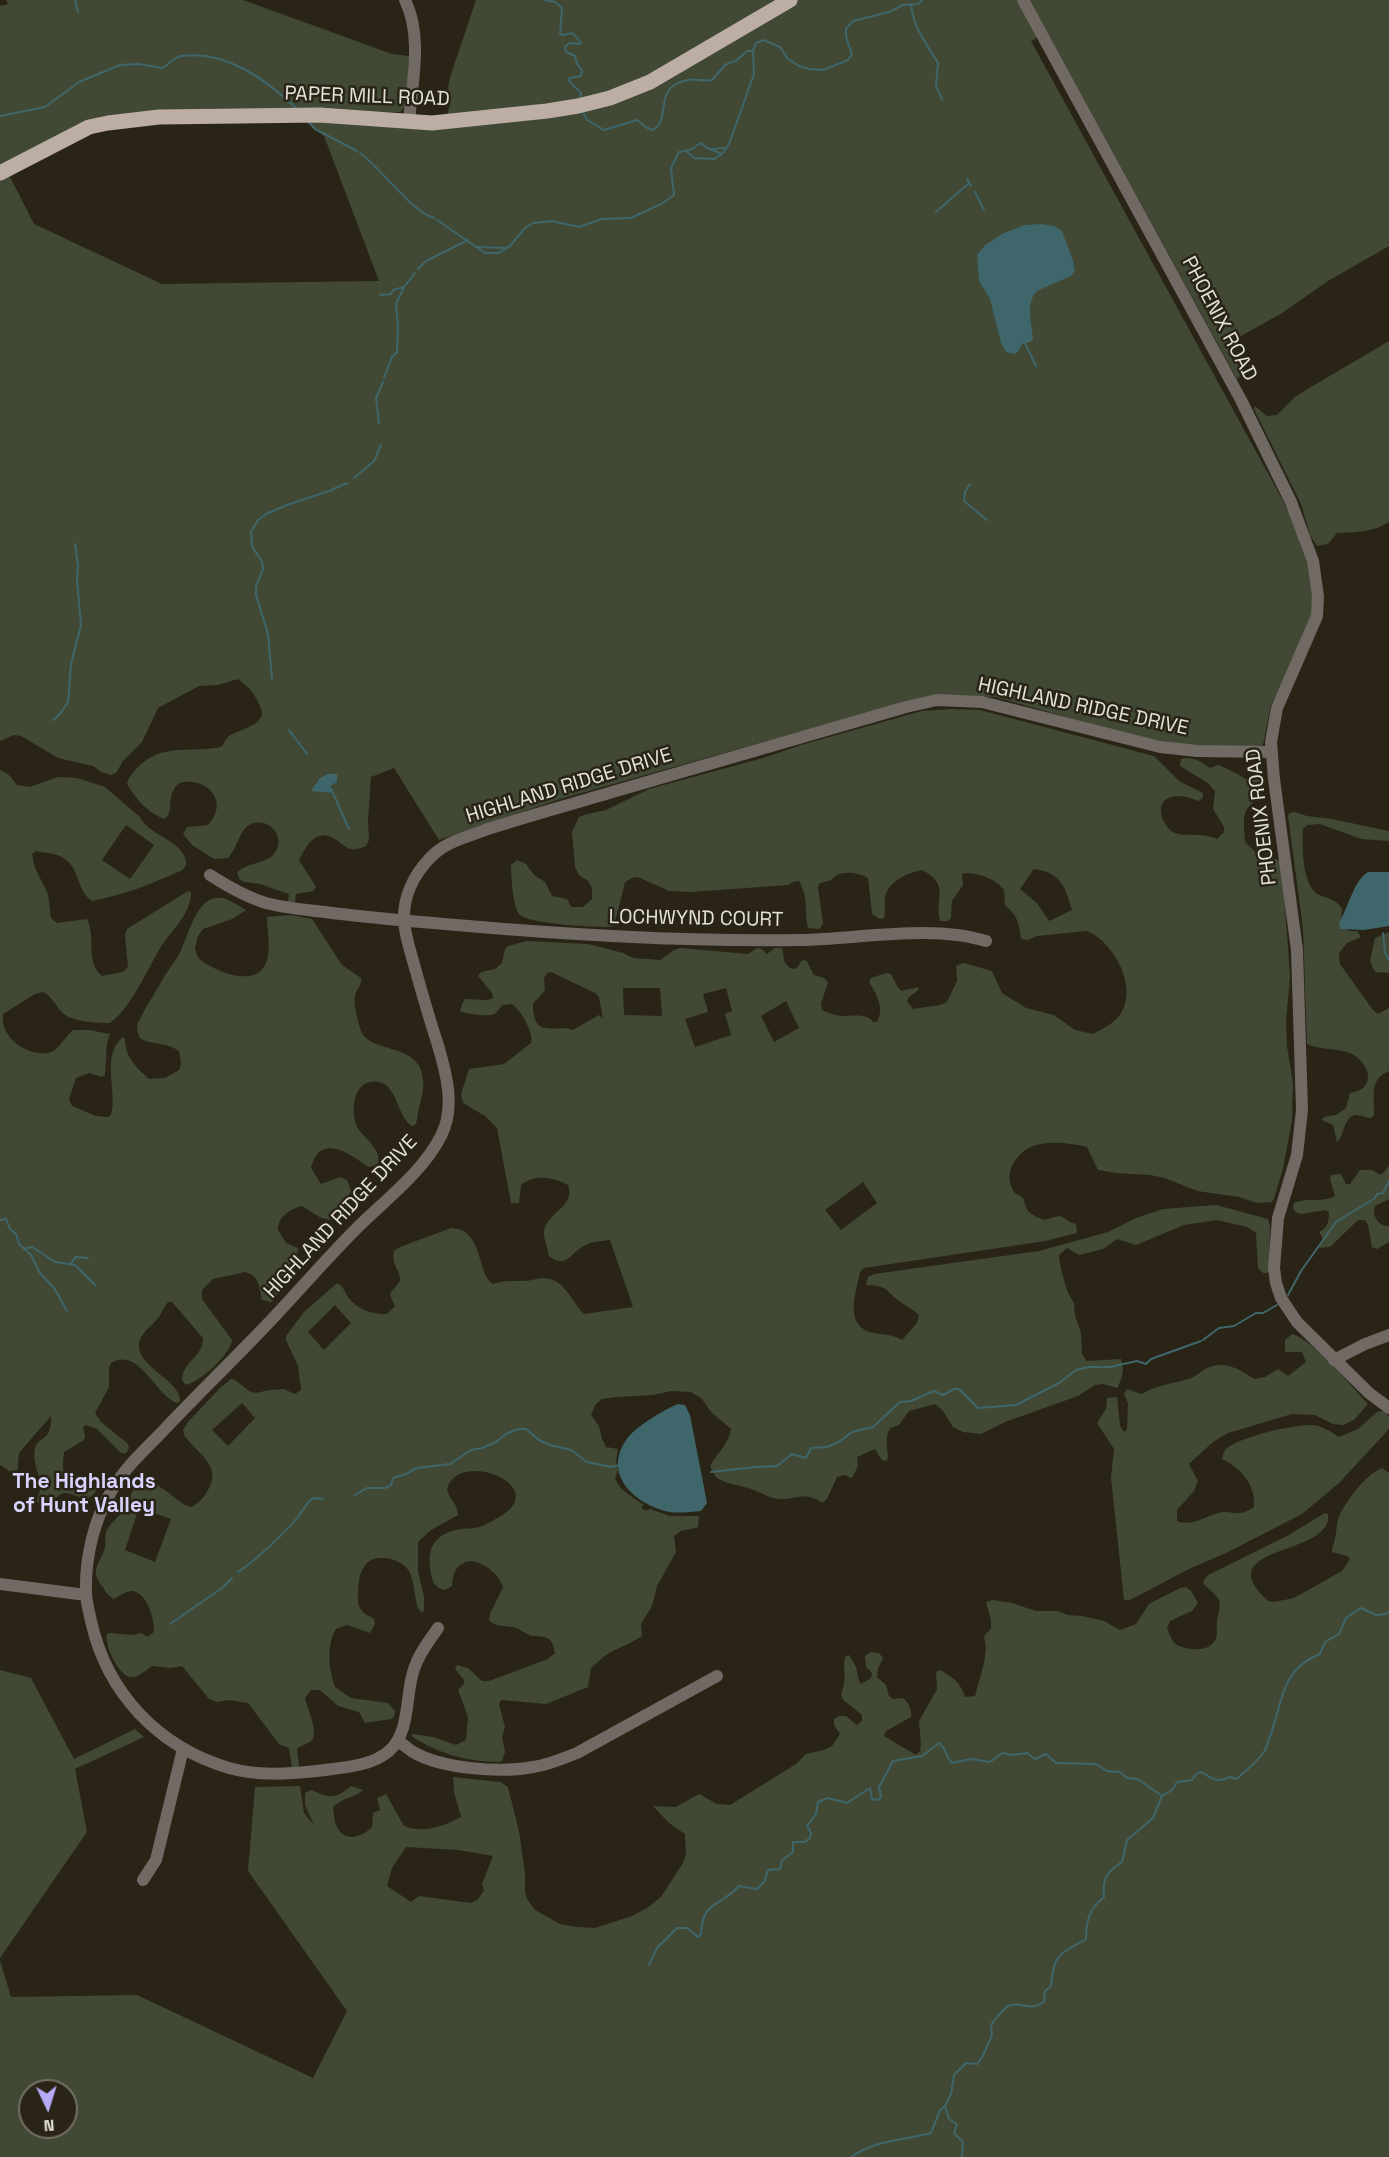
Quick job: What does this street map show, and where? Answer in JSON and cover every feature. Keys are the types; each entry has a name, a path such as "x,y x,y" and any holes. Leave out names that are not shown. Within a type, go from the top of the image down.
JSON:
{"main road":[{"name":"PAPER MILL ROAD","path":"0,173 69,136 89,127 108,123 159,117 294,115 409,122 452,122 547,111 610,98 650,82 790,0"}],"street":[{"path":"405,0 411,17 414,46 409,122"},
{"name":"PHOENIX ROAD","path":"1023,0 1241,400 1283,484 1304,534 1316,576 1317,616 1277,708 1272,731 1271,752 1297,950 1302,1102 1299,1146 1276,1230 1275,1276 1281,1298 1291,1314 1334,1360 1389,1408"},
{"name":"HIGHLAND RIDGE DRIVE","path":"398,1740 389,1752 375,1760 285,1774 258,1773 229,1768 183,1749 153,1728 129,1704 111,1675 96,1644 86,1595 87,1568 93,1535 104,1504 124,1471 424,1161 441,1136 449,1104 444,1066 412,957 404,921 409,892 419,872 438,850 462,838 530,816 937,700 982,702 1160,747 1197,751 1271,752"},
{"name":"LOCHWYND COURT","path":"210,875 232,889 266,903 289,908 404,921 586,936 681,940 811,940 933,933 957,934 986,941"},
{"path":"1334,1360 1389,1335"},
{"path":"0,1584 86,1595"},
{"path":"438,1628 424,1647 415,1665 405,1719 398,1740 413,1752 445,1763 498,1769 531,1768 559,1761 717,1676"},
{"path":"143,1880 156,1860 183,1749"}],"green space":[{"path":"6,0 243,0 392,54 409,56 407,102 400,112 119,116 0,167 0,6 8,4"},
{"path":"476,0 1389,0 1389,246 1328,281 1282,313 1243,335 1230,346 1242,374 1237,379 1047,32 1031,41 1293,519 1312,577 1315,605 1309,627 1271,705 1263,745 1248,748 1199,747 1148,740 995,697 937,695 560,799 439,840 394,768 371,777 369,840 366,846 350,849 325,835 315,838 299,860 316,887 313,891 296,894 295,902 288,902 289,894 240,880 237,873 274,854 279,842 270,826 258,823 247,826 228,858 214,859 192,845 183,834 187,827 208,825 214,816 217,808 216,800 206,787 198,783 179,783 172,793 168,815 165,819 143,805 127,784 134,771 149,758 169,751 221,747 229,736 258,721 262,711 259,704 245,684 238,679 218,685 199,686 158,708 142,742 123,761 116,773 111,775 93,766 58,758 21,736 14,735 0,741 0,177 8,173 34,224 162,284 379,281 324,136 307,123 352,123 417,129 436,127 445,123 450,104 447,93 450,77"},
{"path":"1389,341 1389,522 1370,530 1337,533 1328,544 1317,546 1310,535 1301,504 1254,409 1255,406 1267,416 1277,415 1295,397"},
{"path":"980,710 1154,756 1179,781 1203,793 1199,801 1174,796 1162,804 1161,815 1166,826 1179,834 1217,839 1224,832 1224,827 1213,809 1215,791 1208,783 1180,766 1181,759 1196,760 1210,768 1218,765 1245,779 1258,779 1264,782 1263,791 1245,814 1245,842 1264,860 1277,859 1282,864 1290,977 1286,1022 1293,1083 1292,1121 1283,1168 1272,1202 1257,1203 1239,1197 1197,1191 1165,1178 1150,1175 1098,1170 1087,1147 1055,1143 1029,1148 1022,1152 1013,1164 1010,1171 1011,1186 1015,1193 1023,1198 1027,1209 1033,1215 1044,1220 1057,1216 1062,1217 1076,1224 1077,1233 1045,1241 864,1268 860,1272 854,1299 855,1317 858,1324 864,1330 902,1340 917,1323 919,1315 885,1289 866,1285 868,1277 874,1274 1039,1251 1108,1232 1136,1218 1163,1209 1216,1205 1268,1219 1270,1226 1269,1271 1263,1273 1258,1268 1256,1233 1247,1227 1217,1220 1184,1225 1136,1245 1117,1239 1103,1249 1079,1255 1067,1248 1059,1255 1060,1265 1067,1291 1074,1303 1081,1333 1082,1354 1087,1361 1121,1359 1122,1374 1117,1388 1103,1384 1095,1385 1078,1396 1005,1422 981,1434 963,1432 953,1427 943,1411 935,1404 909,1411 899,1425 890,1428 887,1436 888,1458 886,1461 882,1460 875,1449 857,1457 858,1466 852,1478 844,1475 837,1477 827,1499 822,1503 803,1496 774,1498 717,1478 710,1466 725,1444 731,1429 711,1412 702,1399 691,1392 671,1391 653,1395 602,1399 596,1404 591,1415 599,1426 606,1447 618,1449 616,1461 618,1471 615,1477 619,1486 644,1505 641,1507 645,1511 650,1509 670,1516 699,1516 698,1527 681,1531 674,1536 676,1552 657,1586 652,1606 641,1624 642,1636 609,1654 591,1668 588,1687 546,1704 501,1700 499,1704 505,1727 502,1737 505,1752 502,1761 475,1760 453,1755 411,1736 412,1734 433,1737 456,1745 466,1740 468,1717 458,1690 464,1684 464,1680 455,1669 457,1665 468,1668 482,1681 489,1681 548,1659 555,1653 548,1638 501,1626 489,1620 503,1587 495,1574 486,1567 476,1562 466,1562 454,1573 452,1586 445,1590 435,1585 431,1574 430,1557 438,1538 452,1531 487,1524 504,1514 515,1503 515,1492 508,1482 496,1475 481,1471 466,1472 454,1477 447,1489 457,1508 458,1515 431,1530 418,1542 418,1571 424,1597 424,1611 421,1612 418,1608 412,1580 405,1566 387,1558 374,1559 368,1562 361,1574 358,1601 360,1609 374,1619 375,1624 370,1633 347,1625 336,1629 333,1635 330,1658 335,1687 351,1698 388,1703 395,1711 391,1719 365,1723 359,1712 338,1706 320,1690 311,1690 305,1698 314,1727 313,1738 297,1748 299,1766 292,1768 289,1748 279,1744 248,1703 229,1700 217,1702 209,1699 182,1666 171,1668 152,1666 134,1677 126,1676 117,1666 110,1652 107,1634 142,1633 147,1637 154,1632 154,1627 149,1607 142,1596 130,1591 114,1599 98,1580 96,1571 105,1548 107,1530 123,1511 130,1495 139,1485 154,1484 192,1507 202,1499 212,1481 212,1473 206,1460 184,1435 183,1430 188,1422 231,1379 256,1393 284,1389 295,1394 301,1390 298,1366 286,1336 304,1312 337,1283 359,1307 369,1312 387,1314 395,1306 391,1292 400,1281 393,1260 394,1251 451,1228 469,1235 484,1271 493,1284 505,1281 551,1279 562,1286 584,1314 633,1307 610,1240 589,1244 565,1260 555,1260 549,1256 544,1233 549,1220 568,1199 568,1185 550,1179 532,1179 521,1185 519,1203 511,1203 497,1128 485,1116 463,1103 461,1094 469,1069 504,1064 531,1043 531,1034 526,1022 512,1004 502,1005 493,1015 460,1011 465,999 488,1000 493,998 492,993 478,976 481,972 495,969 502,963 505,949 508,946 527,941 588,944 623,953 633,958 660,960 680,948 748,954 757,948 767,954 775,948 782,948 785,962 792,969 797,968 801,961 806,960 814,975 828,982 821,1004 822,1010 841,1016 862,1016 873,1022 877,1022 880,1006 869,982 871,978 886,973 891,974 901,991 919,987 907,1001 913,1009 940,1005 947,1002 957,981 956,966 964,963 992,971 1002,993 1026,1008 1054,1015 1075,1030 1093,1034 1111,1024 1120,1015 1127,992 1125,979 1121,967 1106,945 1087,931 1037,936 1028,940 1021,939 1017,920 1005,905 1004,891 1001,887 985,877 972,874 962,874 963,885 952,901 951,918 948,921 940,921 939,886 922,870 904,876 890,887 885,898 884,918 880,919 872,914 868,878 844,873 820,883 818,888 823,923 820,929 808,928 805,899 799,881 788,885 691,892 669,891 638,877 632,878 625,882 614,926 608,927 536,921 518,912 513,892 511,865 517,860 526,864 534,875 545,882 552,896 567,899 571,907 583,907 592,899 592,888 588,881 579,875 575,867 572,832 579,817 606,810 649,789 922,711","holes":["1034,869 1056,877 1064,887 1072,910 1049,921 1037,903 1020,889","551,972 595,993 599,997 603,1019 599,1015 573,1030 541,1027 534,1015 533,1004 545,990 544,978 547,973","623,988 660,988 662,1016 624,1015","726,988 732,1011 725,1014 731,1035 695,1047 685,1019 708,1012 703,994","786,1001 799,1028 774,1042 761,1016","863,1182 877,1203 841,1230 825,1210","335,1305 351,1323 324,1350 308,1332","242,1403 255,1418 228,1446 212,1430","139,1508 171,1519 155,1562 125,1550"]},
{"path":"0,770 9,775 17,785 30,787 58,777 77,778 105,787 140,817 149,828 178,847 186,860 186,865 180,872 133,890 92,901 83,891 67,860 60,856 36,851 32,854 35,868 48,894 51,918 57,923 87,919 90,926 92,957 102,976 123,972 128,967 125,935 127,929 188,891 191,892 185,914 162,945 132,998 110,1023 85,1021 67,1016 43,992 35,994 3,1014 3,1023 11,1038 24,1049 32,1052 48,1053 56,1049 73,1030 110,1034 107,1043 105,1075 102,1077 89,1073 76,1078 69,1099 72,1106 96,1116 111,1115 113,1106 112,1054 123,1037 132,1061 149,1079 165,1078 179,1070 181,1064 179,1051 170,1046 141,1039 137,1026 150,1000 179,955 198,912 209,900 216,898 224,898 246,910 232,919 203,929 198,936 195,949 201,960 226,973 253,975 260,972 267,960 269,948 267,917 292,915 312,919 342,965 361,978 355,999 361,1031 374,1043 413,1059 420,1067 423,1084 417,1120 412,1126 406,1121 386,1085 370,1082 359,1090 355,1098 354,1115 359,1130 376,1151 379,1160 377,1165 368,1167 336,1149 328,1148 315,1157 311,1168 321,1184 340,1177 347,1180 351,1190 344,1207 331,1220 321,1218 302,1206 282,1217 278,1230 286,1243 298,1248 296,1263 271,1302 262,1300 256,1279 245,1272 213,1279 202,1290 202,1299 232,1340 226,1353 214,1367 186,1385 182,1380 185,1368 200,1350 203,1338 172,1302 168,1302 144,1334 139,1343 139,1350 146,1362 174,1388 180,1401 177,1403 169,1398 138,1366 130,1361 121,1360 111,1363 109,1387 95,1413 101,1422 127,1443 129,1447 127,1452 125,1454 120,1452 97,1429 86,1425 83,1427 84,1440 64,1452 63,1469 66,1477 79,1489 93,1488 96,1490 95,1493 87,1499 65,1493 42,1506 37,1501 40,1485 34,1452 37,1444 49,1430 51,1416 19,1453 17,1476 0,1465","holes":["126,825 154,845 130,879 102,860"]},
{"path":"1295,812 1389,831 1389,841 1361,839 1320,824 1307,825 1303,829 1304,865 1309,884 1313,891 1340,906 1342,909 1341,926 1349,931 1357,931 1361,937 1347,943 1339,953 1340,964 1373,1010 1378,1014 1389,1008 1389,1071 1382,1075 1375,1084 1374,1115 1371,1118 1352,1116 1346,1122 1337,1142 1333,1125 1322,1120 1346,1108 1350,1093 1359,1091 1367,1084 1368,1073 1363,1063 1355,1055 1307,1044 1303,928 1288,816 1289,813"},
{"path":"1389,932 1389,973 1375,972 1370,961 1375,938"},
{"path":"1389,1166 1389,1199 1375,1206 1374,1210 1379,1222 1389,1226 1389,1242 1377,1249 1372,1247 1368,1225 1365,1220 1358,1220 1330,1247 1319,1248 1323,1239 1319,1232 1327,1225 1329,1213 1326,1210 1301,1214 1295,1212 1294,1203 1335,1196 1331,1175 1341,1174 1346,1184 1350,1184 1360,1170 1372,1170 1381,1175"},
{"path":"1292,1334 1301,1338 1321,1354 1368,1404 1354,1420 1343,1425 1333,1424 1315,1415 1292,1414 1228,1433 1213,1442 1189,1464 1198,1481 1194,1491 1177,1510 1177,1521 1187,1523 1218,1513 1239,1513 1254,1507 1253,1491 1246,1478 1222,1459 1225,1450 1242,1440 1285,1428 1310,1425 1323,1428 1339,1437 1358,1429 1377,1412 1384,1411 1389,1417 1389,1429 1339,1483 1302,1514 1130,1600 1124,1600 1111,1478 1114,1449 1097,1423 1106,1409 1107,1398 1117,1397 1120,1426 1124,1432 1127,1429 1128,1403 1124,1394 1127,1389 1142,1394 1154,1388 1191,1378 1207,1368 1220,1365 1237,1369 1254,1379 1265,1377 1278,1369 1288,1376 1306,1362 1302,1352 1285,1352 1285,1340"},
{"path":"1382,1468 1389,1473 1389,2157 0,2157 0,1960 11,1997 137,1995 313,2078 347,2011 248,1871 255,1787 300,1786 304,1813 314,1825 305,1805 305,1793 311,1790 323,1795 336,1796 351,1786 363,1790 333,1807 335,1823 340,1832 354,1837 372,1827 373,1813 380,1810 377,1798 386,1794 404,1826 426,1829 441,1826 461,1817 454,1792 453,1777 500,1782 508,1787 519,1831 527,1899 535,1910 560,1924 595,1928 632,1916 647,1908 661,1897 683,1863 686,1853 685,1834 669,1823 653,1806 676,1807 699,1794 717,1804 730,1805 796,1764 806,1754 832,1746 840,1734 834,1725 834,1719 846,1716 857,1725 862,1720 862,1715 843,1700 841,1694 844,1683 845,1657 849,1655 856,1667 861,1684 871,1678 872,1673 866,1667 865,1656 871,1652 879,1653 883,1658 877,1677 886,1685 889,1696 893,1699 903,1698 905,1700 910,1707 911,1714 911,1717 886,1731 884,1736 916,1755 921,1745 919,1721 937,1689 936,1672 941,1670 953,1678 959,1684 965,1697 975,1696 984,1663 986,1648 984,1636 991,1629 986,1602 993,1600 1012,1603 1036,1611 1058,1611 1068,1615 1082,1616 1104,1621 1120,1630 1136,1624 1149,1604 1186,1587 1198,1603 1192,1611 1170,1621 1167,1629 1177,1645 1190,1649 1206,1648 1216,1638 1220,1606 1218,1598 1204,1585 1203,1581 1208,1575 1287,1536 1325,1513 1328,1514 1325,1528 1312,1538 1261,1560 1252,1569 1253,1583 1268,1601 1274,1602 1294,1598 1342,1571 1350,1559 1332,1552 1338,1519 1345,1505 1369,1476","holes":["406,1847 458,1850 493,1856 482,1884 484,1891 477,1900 471,1903 419,1896 411,1902 387,1886 392,1868"]},
{"path":"0,1670 31,1678 74,1759 135,1729 144,1737 75,1769 87,1832 0,1958"}],"water":[{"path":"1025,225 1054,226 1062,231 1075,271 1071,276 1037,291 1033,296 1030,314 1033,339 1022,344 1018,352 1014,354 1006,352 1001,343 990,299 979,281 977,255 985,245 1004,233"},
{"path":"328,774 337,774 337,782 330,786 333,793 311,791 320,778"},
{"path":"1368,872 1389,872 1389,926 1364,930 1340,929 1339,923 1355,888"},
{"path":"678,1404 685,1405 690,1415 707,1503 701,1511 673,1512 653,1507 633,1494 620,1475 618,1464 620,1452 626,1440 650,1419"}],"waterway":[{"path":"75,0 78,12"},
{"path":"544,0 555,2 562,8 560,34 573,33 581,43 569,43 565,47 566,52 575,56 582,70 581,76 569,78 581,93 580,100"},
{"path":"685,150 694,158 714,159 722,154 729,144 754,74 753,51 756,43 763,40 780,47 788,59 799,66 823,70 848,60 852,54 846,37 846,29 853,21 889,12 903,5 918,4 922,0"},
{"path":"911,4 918,28 938,63 936,85 942,100"},
{"path":"583,112 587,120 604,130 637,120 653,130 662,118 666,95 670,89 688,80 712,80 725,65 737,60 747,51 753,51"},
{"path":"0,116 45,107 79,82 120,65 138,64 162,68 178,57 198,55 229,62 244,69 272,87 297,109"},
{"path":"308,121 315,129 357,151"},
{"path":"437,220 485,253 499,253 510,246 525,228 533,223 552,221 579,227 602,219 631,218 661,204 674,195 671,168 679,152 690,150 701,143 722,154"},
{"path":"710,149 725,148"},
{"path":"360,153 417,208 434,218"},
{"path":"967,179 971,186"},
{"path":"936,212 969,183"},
{"path":"975,192 984,210"},
{"path":"418,269 426,261 468,240"},
{"path":"477,247 507,248"},
{"path":"384,378 392,357 397,352 396,304 404,287 415,273"},
{"path":"380,295 391,294 393,290 404,287"},
{"path":"1025,343 1036,366"},
{"path":"379,423 376,398 383,382"},
{"path":"354,478 374,461 381,445"},
{"path":"272,679 268,634 256,595 256,586 263,569 262,562 252,546 251,532 258,520 266,514 347,483"},
{"path":"970,484 965,492 964,501 987,520"},
{"path":"53,720 68,702 71,664 81,625 75,544"},
{"path":"289,730 307,754"},
{"path":"333,793 349,829"},
{"path":"1383,933 1385,952 1389,960"},
{"path":"1288,1295 1301,1271 1336,1222 1375,1198 1377,1194 1383,1193 1389,1181"},
{"path":"0,1220 6,1219 10,1229 16,1234 19,1244 31,1255 40,1273 54,1288 67,1311"},
{"path":"24,1249 32,1247 55,1262 75,1265 95,1285"},
{"path":"71,1263 76,1257 88,1258"},
{"path":"1203,1340 1219,1328 1234,1326 1256,1313 1263,1313 1277,1305"},
{"path":"711,1472 777,1466 792,1454 806,1458 811,1448 827,1447 839,1442 852,1432 873,1427 900,1402 911,1401 934,1391 943,1395 959,1389 978,1408 1016,1405 1059,1383 1076,1370 1089,1367 1110,1367 1137,1361 1146,1364 1151,1359 1201,1341"},
{"path":"355,1495 367,1488 385,1488 391,1485 393,1478 417,1468 450,1464 471,1450 496,1442 506,1434 518,1429 526,1429 539,1440 550,1445 571,1450 587,1462 611,1467 620,1465"},
{"path":"238,1572 278,1538 313,1498 323,1499"},
{"path":"170,1624 222,1588 232,1578"},
{"path":"851,2157 880,2144 931,2133 940,2110 945,2106 951,2094 954,2075 966,2063 977,2064 980,2061 992,2036 991,2025 1005,2008 1016,2004 1030,2007 1044,2002 1045,1991 1051,1986 1056,1961 1064,1952 1086,1939 1089,1916 1104,1897 1107,1876 1122,1862 1127,1840 1153,1818 1162,1796 1172,1790 1177,1782 1192,1780 1196,1774 1202,1772 1215,1779 1222,1780 1229,1777 1237,1779 1264,1752 1284,1689 1297,1669 1320,1654 1325,1642 1339,1634 1346,1618 1361,1608 1376,1615 1386,1614 1389,1611"},
{"path":"649,1965 657,1948 677,1928 687,1928 698,1937 709,1909 739,1886 757,1889 764,1882 768,1870 780,1869 782,1860 793,1852 793,1842 805,1842 810,1838 811,1833 807,1826 816,1814 818,1802 828,1798 847,1803 870,1788 872,1799 878,1800 881,1797 879,1787 893,1761 922,1756 939,1743 952,1763 971,1759 990,1762 1002,1753 1012,1755 1027,1753 1035,1759 1046,1754 1056,1763 1096,1764 1107,1771 1120,1772 1127,1778 1138,1779 1162,1796"},
{"path":"945,2106 949,2119 957,2124 954,2133 963,2142 962,2157"}],"district":[{"name":"The Highlands of Hunt Valley","path":"84,1494"}]}
